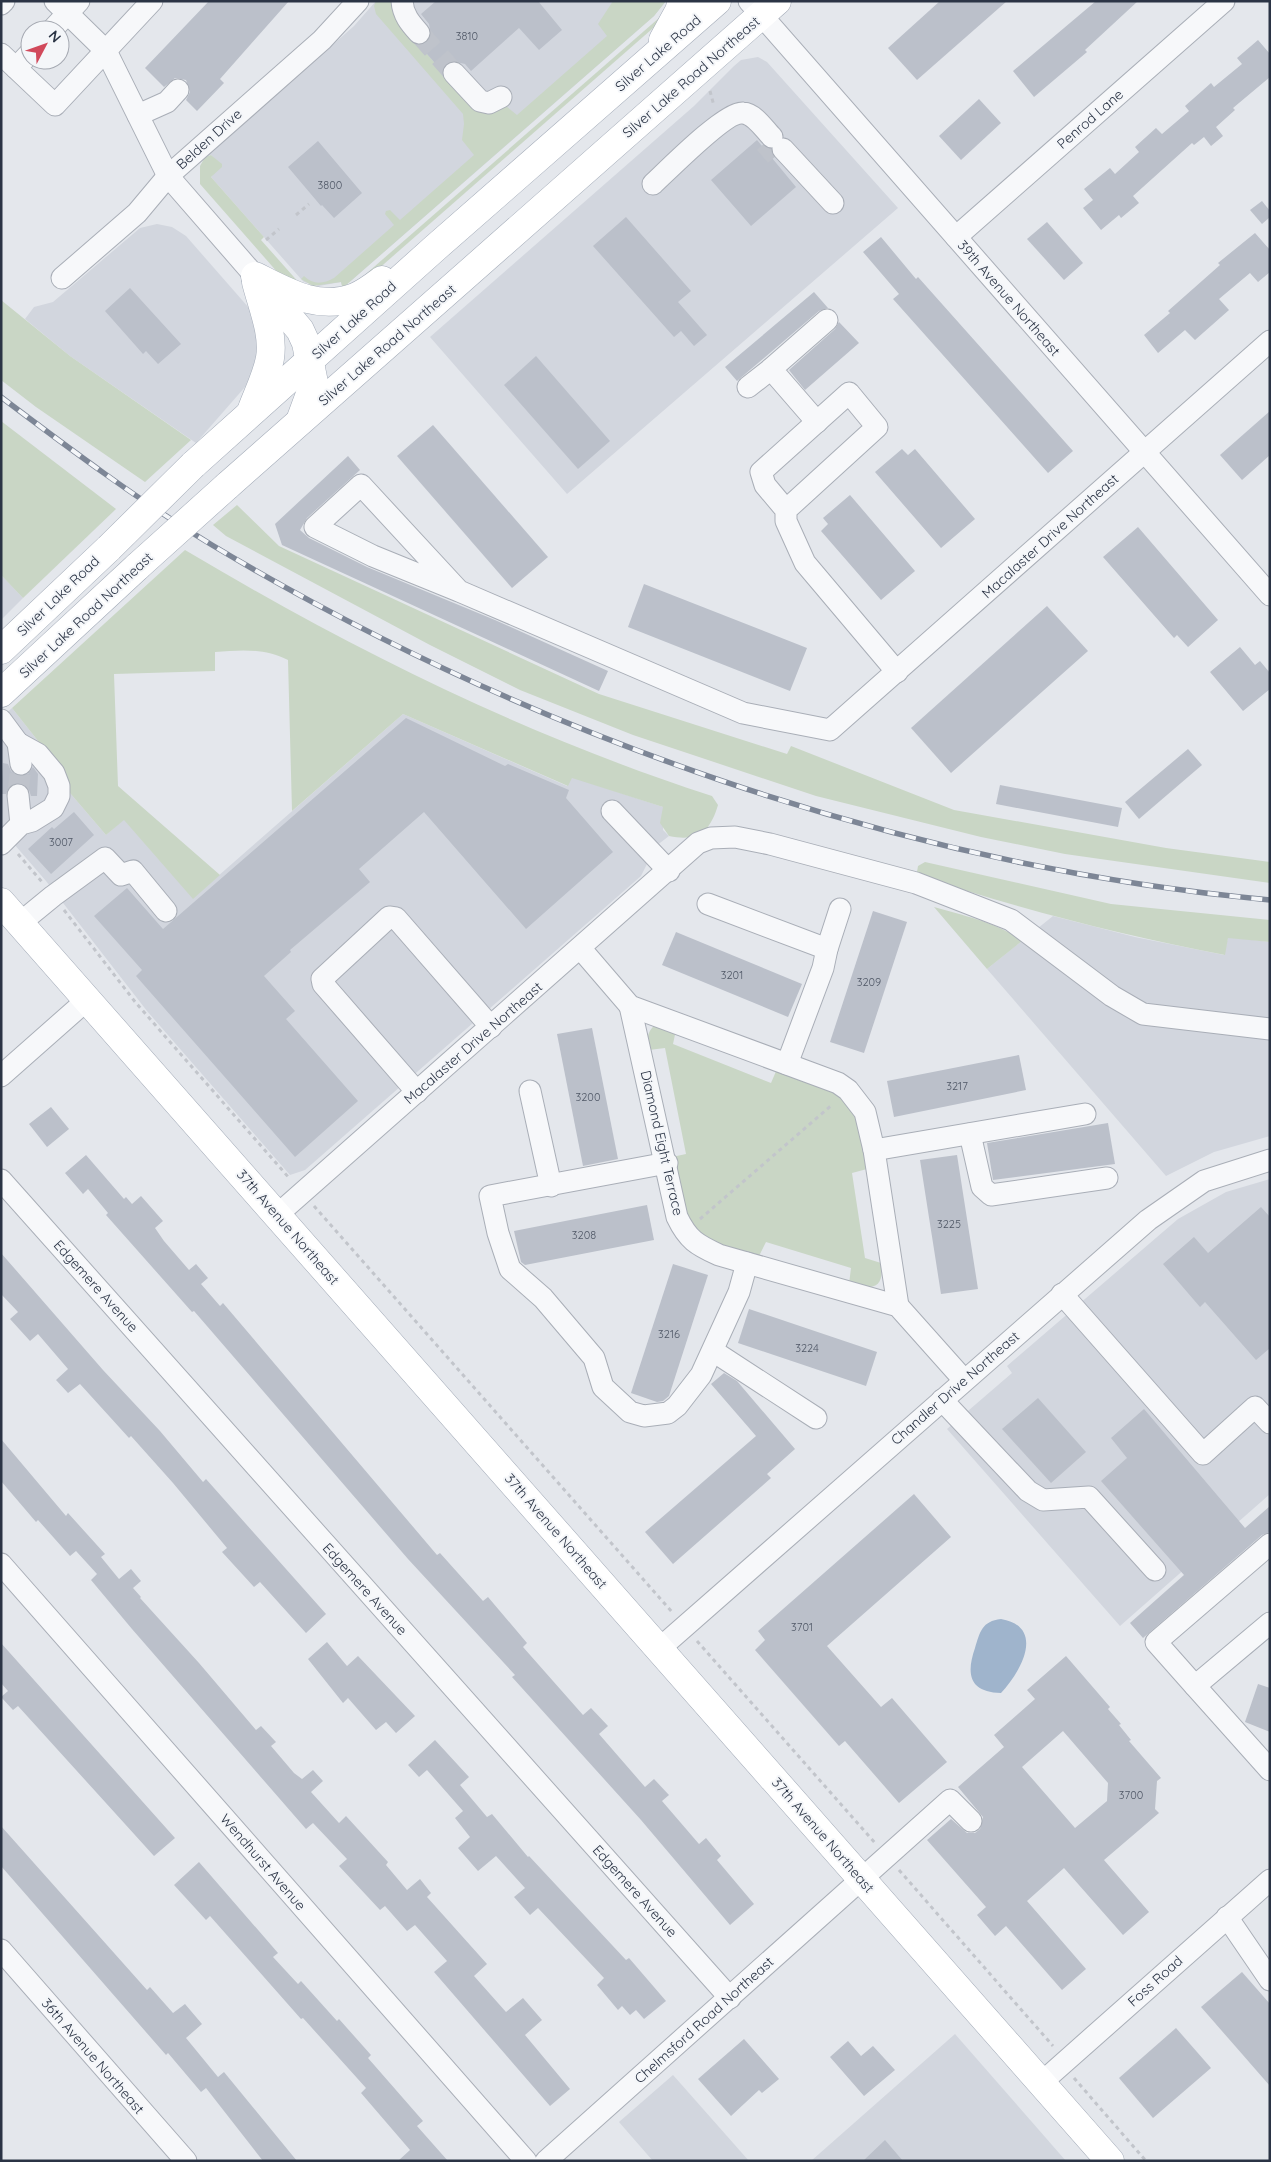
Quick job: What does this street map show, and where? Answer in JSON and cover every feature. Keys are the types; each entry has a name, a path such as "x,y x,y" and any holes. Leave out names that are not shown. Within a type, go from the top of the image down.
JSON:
{"main road":[{"path":"652,58 679,11 682,1"},
{"name":"Silver Lake Road","path":"1,650 193,465 251,412 717,1"},
{"name":"Silver Lake Road Northeast","path":"1,693 138,566 762,6"},
{"path":"255,276 296,297 314,302 331,302 356,297 435,248"},
{"path":"255,276 300,330 306,343 314,383 300,422"},
{"path":"251,412 268,368 270,350 268,329 255,276"},
{"name":"37th Avenue Northeast","path":"1,902 1110,2161"}],"street":[{"path":"1,4 4,1"},
{"path":"16,59 55,105 152,1"},
{"name":"Belden Drive","path":"62,278 137,213 168,176 322,40 358,1"},
{"path":"402,1 403,10 408,20 419,33"},
{"name":"Penrod Lane","path":"956,237 1224,1"},
{"path":"58,20 67,5 106,50 168,176 255,276"},
{"name":"39th Avenue Northeast","path":"762,6 956,237 1270,595"},
{"path":"454,73 480,101 489,103 501,97"},
{"path":"138,115 167,102 178,90"},
{"path":"653,184 719,124 736,113 747,114 833,203"},
{"path":"748,387 827,320"},
{"name":"Macalaster Drive Northeast","path":"459,591 743,713 830,730 1270,341"},
{"path":"771,369 817,422"},
{"path":"786,510 877,427 849,394 761,472 765,485 786,510 786,521 805,563 897,672"},
{"path":"361,485 459,591 373,556 315,527 361,485"},
{"path":"1,720 18,743 38,754 54,773 59,786 59,796 53,808 32,821 21,824 4,842"},
{"path":"18,743 21,764"},
{"path":"18,795 21,824"},
{"path":"612,811 669,871"},
{"name":"Macalaster Drive Northeast","path":"277,1215 698,844 712,838 735,837 770,844 916,884 1011,920 1112,996 1143,1014 1270,1028"},
{"path":"20,923 105,858 121,876 133,871 166,910"},
{"path":"708,904 826,949"},
{"path":"787,1064 823,968 826,949 840,909"},
{"path":"417,1092 323,984 322,979 389,918 396,918 491,1027"},
{"name":"Diamond Eight Terrace","path":"581,948 630,1006 667,1163 677,1217 684,1232 698,1246 747,1263 898,1306 874,1150 865,1112 848,1090 838,1083 630,1006"},
{"path":"1,1076 88,999"},
{"path":"530,1091 551,1186"},
{"path":"874,1150 1085,1114"},
{"path":"970,1134 982,1187 991,1195 1107,1178"},
{"name":"Chandler Drive Northeast","path":"659,1649 1148,1220 1197,1186 1233,1171 1270,1160"},
{"path":"667,1163 490,1196 498,1233 510,1269 543,1298 594,1358 602,1387 630,1412 644,1416 668,1412 677,1406 702,1375 739,1292 747,1263"},
{"name":"Edgemere Avenue","path":"1,1180 730,1998"},
{"path":"1062,1294 1203,1454 1255,1407 1270,1423"},
{"path":"898,1306 964,1380"},
{"path":"712,1351 816,1418"},
{"path":"942,1400 1028,1491 1043,1500 1088,1497 1155,1570"},
{"path":"1270,1544 1156,1642 1270,1770"},
{"name":"Wendhurst Avenue","path":"1,1564 526,2161"},
{"path":"1195,1686 1270,1623"},
{"name":"Chelmsford Road Northeast","path":"546,2161 950,1800 971,1821"},
{"name":"Foss Road","path":"1041,2083 1270,1880"},
{"path":"1227,1917 1267,1969"},
{"name":"36th Avenue Northeast","path":"1,1950 186,2161"}],"path":[{"path":"296,215 308,204"},
{"path":"266,240 279,229"},
{"path":"4,842 53,896 136,1003 285,1173"},
{"path":"684,1232 848,1090"},
{"path":"316,1208 666,1606"},
{"path":"1077,2083 1146,2161"}],"shaded area":[{"path":"376,1 666,1 654,16 352,280 342,286 341,282 319,286 304,282 301,279 211,177 221,164 211,155 205,157 354,26"},
{"path":"758,57 767,62 898,208 567,494 430,337 694,106 741,60"},
{"path":"157,224 172,227 186,236 249,308 255,318 262,338 252,379 196,443 70,356 25,319 34,307 53,302 140,228"},
{"path":"1,575 23,598 1,620"},
{"path":"12,708 57,765 70,793 106,835 124,819 193,898 403,714 567,786 572,777 663,807 663,830 669,836 656,846 641,876 305,1170 290,1175 147,1011 46,881 1,829 1,718"},
{"path":"1053,916 1135,937 1224,955 1228,937 1270,942 1270,1136 1214,1152 1166,1176 987,969"},
{"path":"1270,1179 1270,1494 1120,1626 947,1429 1012,1373 1007,1366 1178,1219 1226,1192"},
{"path":"955,2034 1066,2161 811,2161"},
{"path":"673,2075 749,2161 653,2161 619,2122"}],"green space":[{"path":"376,1 398,1 413,39 479,111 489,114 506,106 517,115 607,36 598,24 613,1 666,1 654,16 345,286 342,286 341,282 313,286 301,279 304,276 318,283 334,278 394,225 385,214 386,211 390,210 400,220 474,155 462,140 463,114 376,14 374,6"},
{"path":"667,11 660,22 376,271 351,287"},
{"path":"211,155 222,164 222,167 211,177 264,237 261,240 301,285 314,290 337,287 339,292 311,293 298,289 286,282 200,184 200,166 205,157"},
{"path":"1,300 70,356 191,440 145,482 36,407 1,380"},
{"path":"1,421 116,509 23,598 1,575"},
{"path":"237,505 279,546 599,694 787,754 791,746 954,810 1166,848 1270,862 1270,883 1065,854 981,837 816,796 633,735 520,690 430,645 226,536 213,525"},
{"path":"185,550 313,622 442,688 574,746 712,796 718,805 711,822 707,828 695,836 669,836 660,823 663,807 572,778 568,786 403,714 292,811 288,660 270,653 243,650 215,652 215,671 114,674 118,786 220,875 193,899 124,820 106,835 70,793 57,765 12,708"},
{"path":"925,862 1111,904 1270,920 1270,942 1228,938 1225,955 1148,939 1033,910 920,876 917,872 918,866"},
{"path":"934,907 991,924 1022,941 987,969"},
{"path":"654,1026 676,1030 673,1044 771,1083 777,1069 802,1077 826,1088 847,1103 855,1114 862,1137 867,1169 852,1173 865,1258 881,1263 881,1279 878,1283 869,1287 849,1284 851,1268 766,1242 758,1258 730,1250 714,1244 703,1237 695,1228 688,1218 680,1194 672,1157 686,1154 665,1048 649,1050 648,1047 647,1040"}],"water":[{"path":"1001,1619 1015,1624 1023,1631 1026,1640 1022,1662 1016,1674 1001,1693 990,1692 976,1685 971,1673 971,1666 980,1632 990,1622"}],"building":[{"path":"209,1 289,1 220,79 224,83 197,111 186,100 190,92 186,80 175,78 164,87 145,68"},
{"path":"436,1 538,1 562,30 539,50 519,28 471,71 465,64 452,61 445,64 442,71 419,45 427,43 431,36 429,24 421,14"},
{"path":"940,1 1007,1 917,80 888,48"},
{"path":"1096,1 1138,1 1085,50 1087,52 1034,97 1013,71"},
{"path":"1258,40 1270,54 1270,77 1233,108 1235,110 1216,127 1223,136 1211,146 1204,137 1194,145 1192,143 1133,196 1139,203 1121,218 1119,215 1101,230 1083,208 1093,200 1084,189 1110,168 1115,174 1139,152 1135,147 1156,128 1162,134 1189,111 1185,106 1211,83 1214,87 1242,64 1237,58"},
{"path":"979,99 1001,123 961,160 939,136"},
{"path":"757,140 762,146 771,149 772,158 796,187 751,226 711,180"},
{"path":"318,141 362,193 334,218 321,206 288,167"},
{"path":"1262,201 1270,211 1270,217 1262,224 1250,210"},
{"path":"626,217 691,291 678,302 707,335 694,346 681,331 674,337 593,246"},
{"path":"1047,222 1083,263 1064,280 1027,239"},
{"path":"1255,233 1270,250 1270,272 1258,282 1250,273 1219,299 1229,310 1195,340 1185,330 1158,353 1144,335 1220,265 1218,263"},
{"path":"881,237 916,279 918,277 1073,451 1048,473 893,299 899,294 863,252"},
{"path":"130,288 181,344 158,364 146,351 143,354 105,311"},
{"path":"814,292 828,308 819,311 737,381 725,367"},
{"path":"839,322 859,343 805,390 789,370 835,329"},
{"path":"536,356 610,441 578,469 504,385"},
{"path":"1270,411 1270,455 1242,480 1220,455"},
{"path":"433,425 548,557 512,588 397,456"},
{"path":"902,449 908,455 915,449 975,519 941,548 875,472"},
{"path":"348,456 360,470 307,518 300,530 309,538 367,567 495,620 608,671 599,691 282,545 275,524"},
{"path":"850,495 915,571 881,600 821,531 828,524 823,518"},
{"path":"1138,527 1218,620 1188,647 1177,635 1174,638 1103,557"},
{"path":"644,584 807,648 790,691 628,627"},
{"path":"1047,606 1088,651 951,773 911,728"},
{"path":"1240,647 1255,665 1260,661 1270,673 1270,689 1243,711 1210,672"},
{"path":"406,718 505,766 508,764 569,790 566,798 613,852 526,929 424,812 359,869 370,882 290,950 291,952 264,976 295,1011 286,1019 358,1101 295,1157 136,976 142,970 94,916 127,888 163,929"},
{"path":"1188,749 1202,765 1139,819 1125,802"},
{"path":"3,763 8,764 11,771 17,776 28,774 33,767 38,774 37,796 31,796 28,787 17,783 10,785 6,794 1,794"},
{"path":"1000,785 1122,808 1118,827 996,804"},
{"path":"74,812 94,835 51,874 28,849 52,827 54,829"},
{"path":"873,911 907,922 864,1053 830,1042"},
{"path":"676,932 802,984 788,1017 662,965"},
{"path":"592,1028 618,1159 583,1166 557,1034"},
{"path":"1019,1055 1026,1090 894,1117 887,1081"},
{"path":"51,1107 69,1129 47,1147 29,1124"},
{"path":"1108,1123 1115,1164 993,1180 987,1143"},
{"path":"86,1155 124,1199 126,1197 132,1204 141,1196 163,1221 155,1228 164,1241 189,1270 196,1264 208,1278 201,1284 220,1306 223,1303 437,1555 440,1553 483,1601 488,1597 527,1643 523,1647 583,1715 591,1708 608,1726 599,1734 645,1787 654,1779 669,1795 662,1801 699,1844 706,1838 721,1856 717,1860 754,1904 730,1925 641,1820 512,1677 515,1675 408,1559 194,1311 192,1312 106,1215 108,1213 88,1189 83,1194 65,1173"},
{"path":"957,1155 978,1289 941,1294 920,1160"},
{"path":"647,1205 654,1240 525,1265 521,1262 514,1231"},
{"path":"1261,1207 1270,1217 1270,1348 1256,1360 1205,1302 1200,1307 1163,1264 1194,1237 1208,1253"},
{"path":"1,1253 203,1482 206,1479 326,1614 306,1633 260,1582 254,1587 222,1552 227,1548 173,1483 131,1436 129,1438 80,1384 68,1393 56,1380 68,1369 38,1334 30,1341 10,1319 18,1312 1,1294"},
{"path":"673,1264 708,1275 669,1396 663,1401 657,1402 631,1393"},
{"path":"749,1309 877,1352 866,1386 738,1343"},
{"path":"724,1373 737,1381 795,1449 767,1474 771,1478 673,1564 645,1532 756,1436 711,1384"},
{"path":"1038,1398 1086,1452 1051,1483 1002,1429"},
{"path":"1144,1409 1245,1528 1270,1506 1270,1532 1262,1535 1143,1638 1130,1623 1184,1575 1101,1481 1127,1458 1111,1438"},
{"path":"1,1439 66,1516 68,1513 105,1554 101,1557 119,1579 131,1569 141,1581 133,1588 140,1598 256,1730 261,1726 276,1742 271,1746 294,1773 302,1779 313,1770 323,1781 311,1792 339,1823 346,1816 388,1862 386,1865 407,1890 420,1879 431,1893 427,1897 487,1964 474,1976 506,2012 523,1998 542,2020 525,2035 570,2089 550,2106 434,1972 447,1961 415,1925 407,1931 385,1906 380,1910 339,1866 347,1859 313,1823 306,1829 91,1580 97,1574 76,1551 70,1556 38,1520 36,1522 1,1481"},
{"path":"914,1494 951,1537 827,1646 881,1707 892,1698 947,1762 899,1803 845,1741 839,1746 755,1650 765,1640 758,1631"},
{"path":"327,1642 347,1666 358,1656 415,1716 396,1733 386,1722 376,1730 348,1698 343,1703 308,1659"},
{"path":"1,1643 175,1838 154,1856 18,1706 13,1710 1,1697 8,1691 1,1683"},
{"path":"1066,1656 1110,1707 1108,1709 1121,1724 1119,1725 1131,1740 1129,1741 1161,1778 1157,1781 1155,1809 1159,1813 1104,1860 1149,1912 1123,1935 1064,1868 1027,1901 1086,1969 1062,1990 1006,1926 995,1936 977,1915 986,1907 927,1840 951,1819 967,1833 975,1833 980,1829 983,1817 958,1787 1004,1747 994,1735 1035,1699 1027,1690","holes":["1063,1731 1108,1783 1107,1801 1075,1828 1022,1767"]},
{"path":"1258,1684 1270,1688 1270,1732 1245,1722"},
{"path":"435,1740 469,1777 460,1785 487,1817 492,1814 528,1857 626,1960 629,1958 666,2001 644,2019 636,2010 630,2015 622,2006 618,2010 597,1985 604,1978 538,1908 530,1915 514,1897 525,1888 496,1856 478,1871 458,1848 470,1837 455,1818 463,1811 427,1770 419,1777 408,1765"},
{"path":"1,1826 147,1990 150,1987 173,2013 185,2004 202,2024 186,2038 218,2077 224,2072 297,2161 263,2161 206,2088 201,2092 168,2053 166,2055 1,1866"},
{"path":"199,1862 278,1953 273,1957 298,1984 301,1981 337,2021 339,2019 371,2055 368,2058 423,2121 417,2126 448,2161 398,2161 410,2150 361,2093 366,2088 303,2018 301,2019 210,1916 206,1920 174,1885"},
{"path":"1242,1972 1270,2004 1270,2086 1201,2007"},
{"path":"1176,2028 1211,2068 1153,2118 1119,2078"},
{"path":"744,2039 779,2079 762,2093 759,2090 731,2116 698,2079"},
{"path":"848,2041 861,2056 873,2046 895,2070 864,2096 830,2057"},
{"path":"885,2140 903,2161 863,2161"}],"tunnel":[{"path":"419,33 454,73"},
{"path":"765,143 776,156"},
{"path":"18,795 21,764"}],"railway":[{"path":"1,397 131,492 212,545 333,613 459,675 589,731 722,781 857,823 994,857 1132,883 1270,900"}]}
